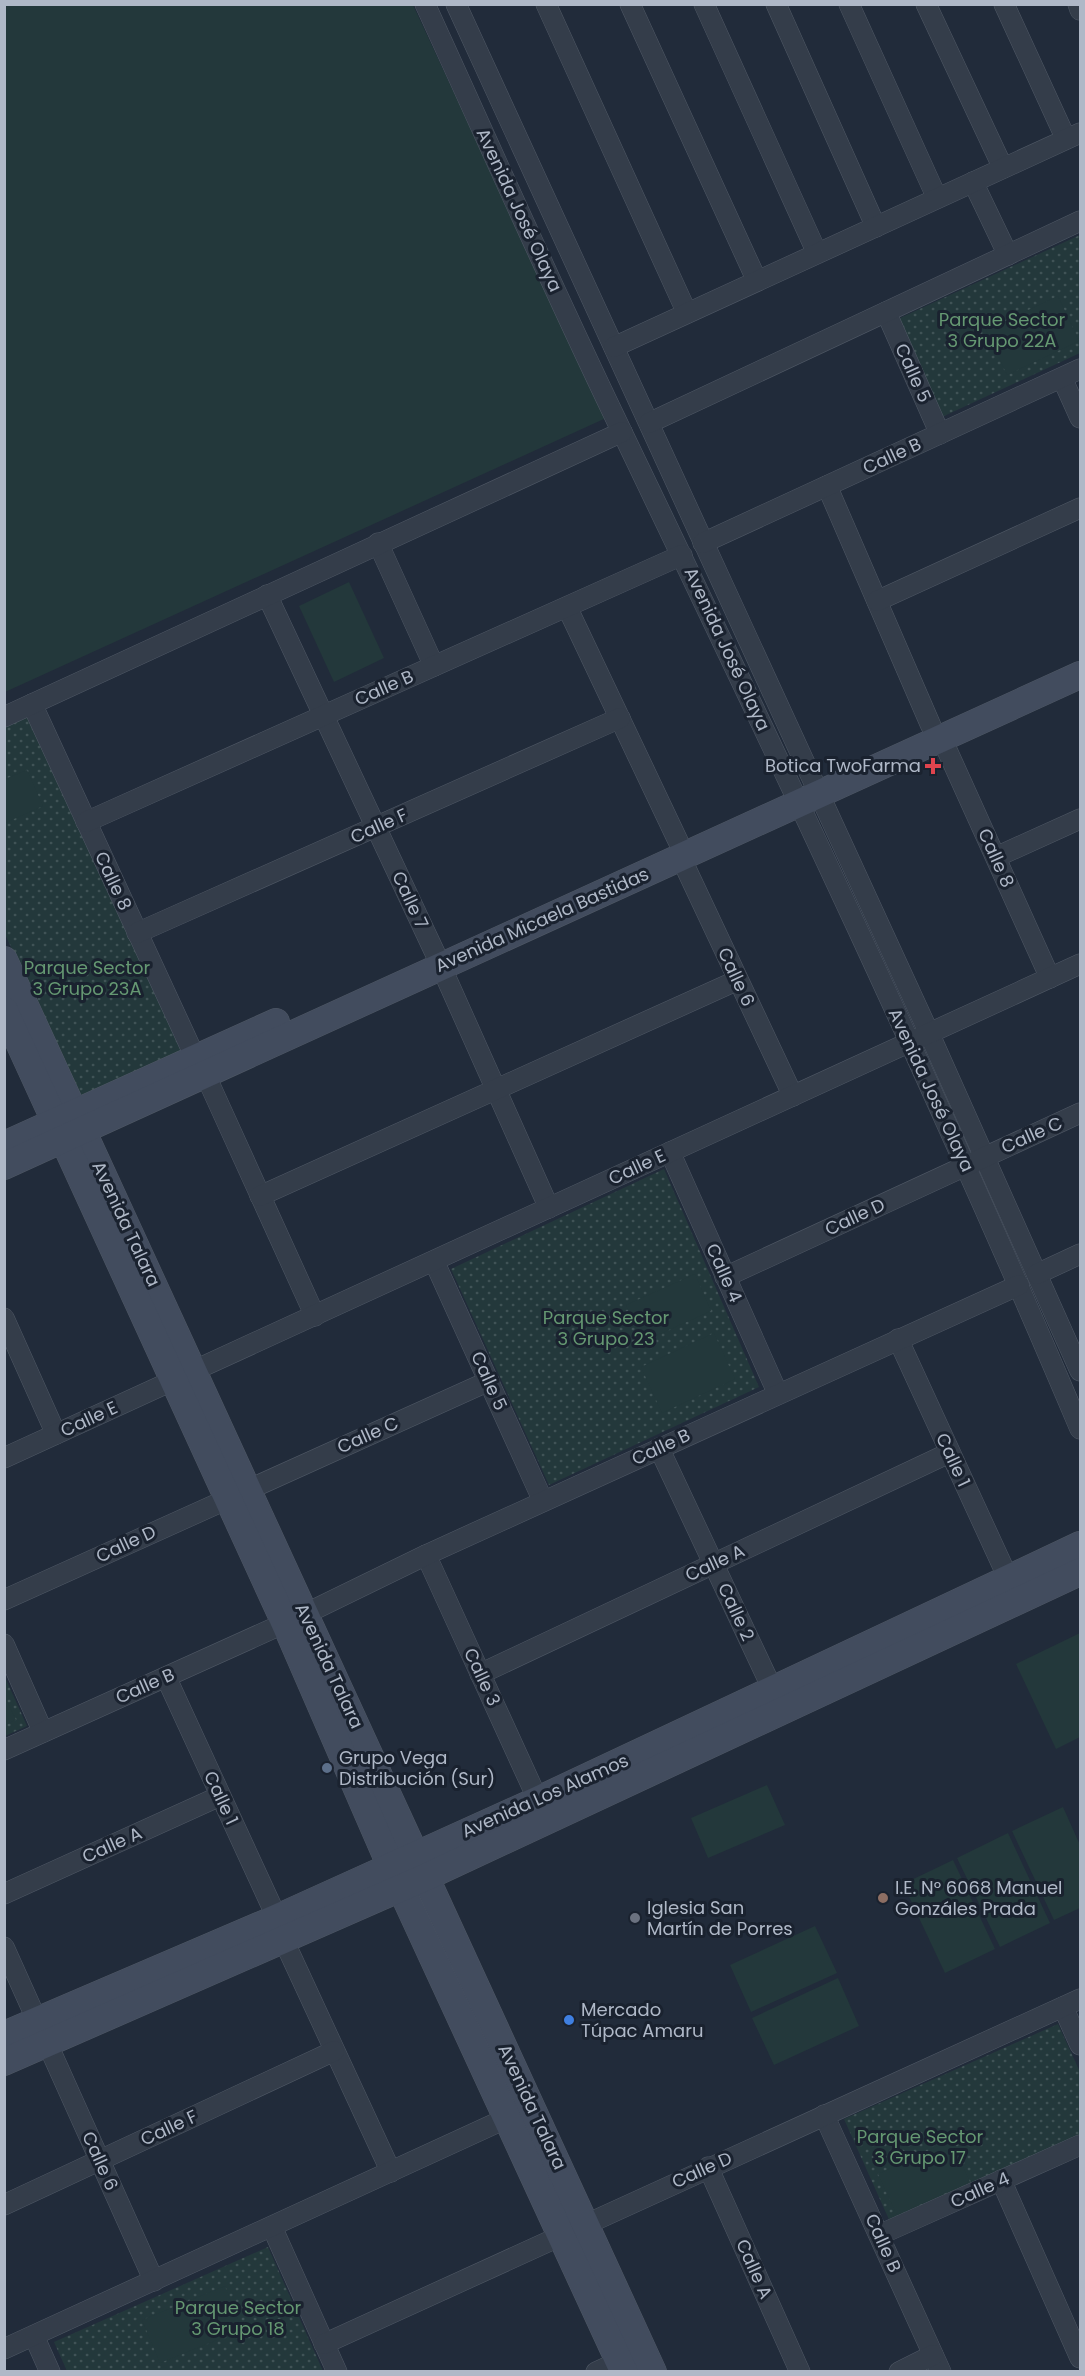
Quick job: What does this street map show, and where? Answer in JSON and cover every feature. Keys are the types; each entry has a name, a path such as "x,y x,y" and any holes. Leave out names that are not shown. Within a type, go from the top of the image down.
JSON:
{"street":[{"name":"Avenida José Olaya","path":"425,4 622,432 682,555 929,1033 1080,1371"},
{"name":"Avenida José Olaya","path":"456,4 703,543 908,1043 966,1166 1080,1428"},
{"path":"546,4 687,313"},
{"path":"630,4 757,281"},
{"path":"704,4 817,253"},
{"path":"776,4 876,226"},
{"path":"849,4 938,198"},
{"path":"926,4 1003,168"},
{"path":"614,347 1073,136 1004,4"},
{"path":"1078,4 1080,10"},
{"path":"973,182 1008,255"},
{"path":"649,423 1080,221"},
{"path":"544,262 569,250"},
{"name":"Calle 5","path":"886,312 940,434"},
{"name":"Calle B","path":"703,543 1080,369"},
{"path":"1062,378 1080,418"},
{"path":"4,717 622,432"},
{"name":"Calle 8","path":"826,486 1050,978"},
{"path":"877,601 1080,508"},
{"path":"378,543 434,666"},
{"name":"Calle B","path":"86,822 682,555"},
{"name":"Calle 7","path":"267,595 438,960 549,1208"},
{"name":"Calle 6","path":"567,607 793,1096"},
{"name":"Avenida Micaela Bastidas","path":"937,732 1080,657"},
{"name":"Avenida Micaela Bastidas","path":"4,1166 70,1126 200,1066 937,732 1080,675"},
{"name":"Calle 8","path":"32,704 315,1316"},
{"name":"Calle F","path":"138,933 620,718"},
{"path":"996,857 1080,819"},
{"name":"Avenida Talara","path":"4,960 70,1126 237,1493 295,1618 421,1865 653,2372"},
{"name":"Calle E","path":"4,1458 1080,964"},
{"path":"260,1196 738,980"},
{"name":"Avenida Talara","path":"4,1010 70,1126"},
{"name":"Calle C","path":"984,1157 1080,1113"},
{"name":"Avenida Micaela Bastidas","path":"4,1145 70,1126"},
{"name":"Calle 4","path":"670,1152 778,1394"},
{"name":"Calle D","path":"725,1277 984,1157"},
{"path":"1037,1274 1080,1254"},
{"name":"Calle 5","path":"434,1261 543,1501"},
{"name":"Calle B","path":"4,1750 295,1618 543,1501 1019,1285"},
{"path":"4,1318 57,1434"},
{"name":"Calle 1","path":"898,1339 1009,1580"},
{"name":"Calle C","path":"237,1493 489,1381"},
{"name":"Calle 2","path":"659,1448 777,1700"},
{"name":"Calle A","path":"480,1674 949,1453"},
{"name":"Calle D","path":"4,1600 237,1493"},
{"name":"Avenida Los Alamos","path":"4,2062 42,2031 396,1877 777,1700 1080,1545"},
{"name":"Calle 3","path":"426,1555 538,1800"},
{"name":"Avenida Los Alamos","path":"421,1865 538,1800 1080,1572"},
{"name":"Avenida Talara","path":"295,1618 396,1877 560,2235 613,2368"},
{"path":"4,1644 43,1732"},
{"name":"Calle 1","path":"166,1677 280,1929"},
{"name":"Calle A","path":"4,1894 220,1796"},
{"path":"280,1929 334,2052 391,2172"},
{"path":"4,1947 42,2031"},
{"path":"1072,2003 1080,2045"},
{"name":"Calle D","path":"324,2344 585,2223 1072,2003"},
{"name":"Calle 6","path":"42,2031 154,2281"},
{"name":"Avenida Los Alamos","path":"4,2035 42,2031"},
{"name":"Calle F","path":"4,2205 334,2052"},
{"name":"Calle B","path":"824,2115 937,2363"},
{"path":"4,2349 507,2118"},
{"name":"Calle 4","path":"879,2235 1080,2145"},
{"name":"Calle A","path":"708,2167 800,2372"},
{"path":"1001,2180 1080,2358"},
{"path":"272,2227 337,2372"},
{"path":"34,2336 50,2372"},
{"path":"899,2372 937,2363"}],"green space":[{"path":"4,5 413,5 606,418 5,692"},
{"name":"Parque Sector 3 Grupo 22A","path":"1080,235 1080,353 942,417 898,319"},
{"path":"1058,296 1079,341 1007,375 986,330"},
{"path":"349,582 384,658 334,682 299,606"},
{"name":"Parque Sector 3 Grupo 23A","path":"28,715 182,1051 80,1099 5,934 4,727"},
{"path":"27,770 43,806 5,823 5,779"},
{"name":"Parque Sector 3 Grupo 23","path":"664,1169 759,1387 549,1485 451,1269"},
{"path":"695,1274 711,1311 642,1342 626,1305"},
{"path":"714,1333 735,1379 662,1413 641,1367"},
{"path":"1080,1633 1080,1737 1056,1749 1016,1664"},
{"path":"4,1675 27,1726 5,1736 4,1736"},
{"path":"4,1695 16,1720 5,1725 4,1725"},
{"path":"767,1785 785,1825 708,1858 691,1818"},
{"path":"1063,1807 1080,1845 1080,1908 1054,1920 1012,1831"},
{"path":"1008,1833 1050,1923 1000,1947 957,1858"},
{"path":"953,1860 995,1949 945,1973 903,1884"},
{"path":"815,1926 837,1973 751,2012 730,1965"},
{"path":"838,1978 859,2026 774,2065 752,2018"},
{"name":"Parque Sector 3 Grupo 17","path":"1058,2024 1080,2072 1080,2135 891,2224 844,2119"},
{"path":"951,2140 970,2182 897,2215 878,2174"},
{"name":"Parque Sector 3 Grupo 18","path":"268,2247 323,2371 67,2371 54,2342"},
{"path":"225,2286 242,2330 160,2363 142,2320"}],"place":[{"name":"Botica TwoFarma","path":"933,766"},
{"name":"Grupo Vega Distribución (Sur)","path":"327,1768"},
{"name":"I.E. N° 6068 Manuel Gonzáles Prada","path":"883,1898"},
{"name":"Iglesia San Martín de Porres","path":"635,1918"},
{"name":"Mercado Túpac Amaru","path":"569,2020"}]}
